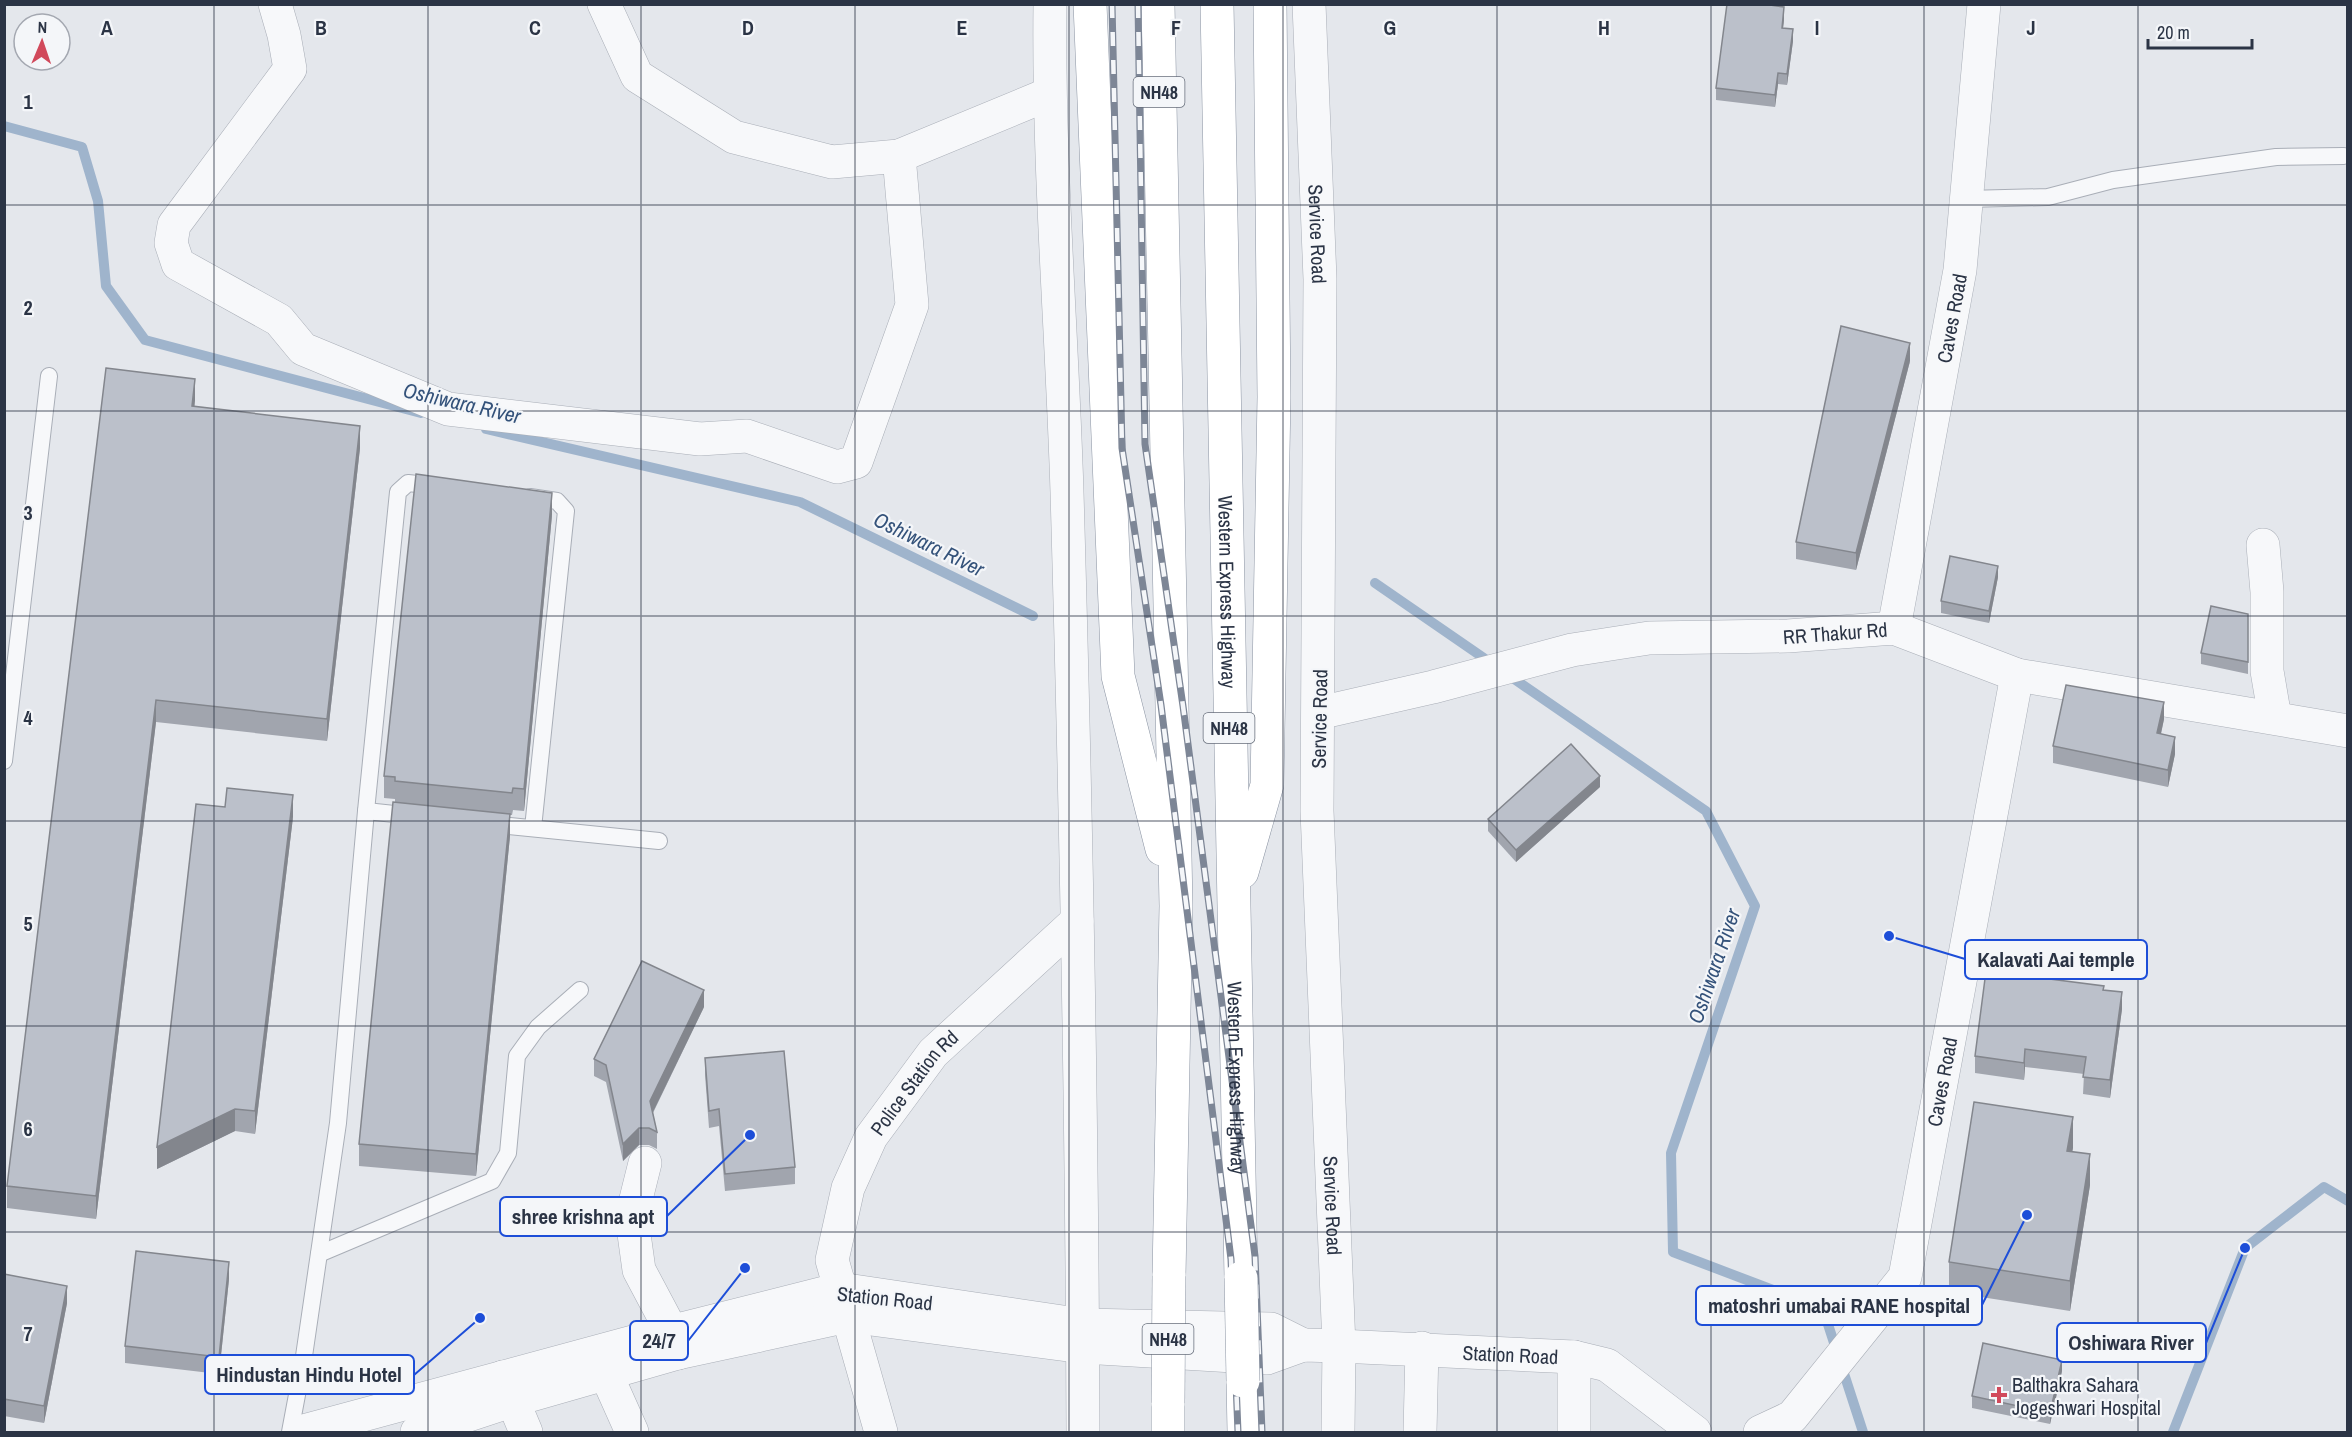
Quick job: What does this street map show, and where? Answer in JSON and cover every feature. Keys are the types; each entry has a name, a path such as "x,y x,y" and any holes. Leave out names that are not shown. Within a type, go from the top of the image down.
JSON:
{"highway":[{"path":"1090,4 1118,676 1176,906"},
{"name":"NH48","path":"1158,4 1176,906 1168,1418"},
{"name":"Western Express Highway","path":"1217,4 1218,177 1244,1432"},
{"path":"1232,905 1267,785 1274,397 1270,4"}],"street":[{"path":"275,4 285,35 290,69 174,225 171,243 178,264 279,320 303,349 448,409 700,438 747,436 837,467 856,462 912,305 898,156"},
{"path":"604,4 637,76 734,137 832,162 898,156 1049,94"},
{"path":"1050,4 1049,94 1063,376 1077,838 1083,1432"},
{"name":"Service Road","path":"1309,4 1320,279 1317,811 1339,1346 1338,1432"},
{"name":"Caves Road","path":"1894,628 1960,270 1984,4"},
{"path":"2263,545 2267,592 2267,671 2275,718"},
{"name":"RR Thakur Rd","path":"1319,713 1433,687 1572,650 1648,638 1788,636 1894,628 2017,675 2348,731"},
{"name":"Caves Road","path":"1760,1432 1791,1425 1818,1385 1905,1277 2017,675"},
{"name":"Police Station Rd","path":"881,1432 832,1260 848,1188 871,1137 933,1053 1077,921"},
{"path":"645,1163 634,1207 634,1234 639,1270 674,1343"},
{"name":"Station Road","path":"300,1432 509,1388 674,1343 844,1302 1083,1336 1271,1329 1303,1345 1422,1348 1574,1357 1607,1365 1695,1432"},
{"name":"Station Road","path":"417,1432 509,1388 607,1376 674,1343"},
{"path":"1420,1432 1422,1348"},
{"path":"1574,1357 1574,1432"},
{"path":"607,1376 632,1432"},
{"path":"509,1388 526,1432"}],"lane":[{"path":"1966,199 2048,197 2113,180 2276,158 2344,156"},
{"path":"4,761 50,376"},
{"path":"290,1432 339,1123 366,811 398,492 408,483 454,488"},
{"path":"511,495 557,501 566,511 533,828"},
{"path":"366,811 425,817"},
{"path":"473,822 658,841"},
{"path":"319,1254 492,1181 508,1153 517,1056 538,1027 580,990"}],"building":[{"path":"1727,4 1763,4 1784,7 1782,28 1793,29 1787,74 1778,73 1775,95 1716,88"},
{"path":"1841,326 1910,343 1856,553 1796,542"},
{"path":"106,368 195,379 192,406 360,426 327,719 156,700 96,1196 7,1186"},
{"path":"416,474 552,493 524,789 513,788 512,793 395,781 395,777 384,776"},
{"path":"1950,556 1998,566 1989,611 1941,601"},
{"path":"2211,606 2248,614 2248,662 2201,653"},
{"path":"2066,685 2164,702 2157,733 2175,737 2168,770 2053,746"},
{"path":"1571,744 1600,776 1516,850 1488,819"},
{"path":"227,788 293,795 255,1111 235,1109 157,1147 196,804 225,807"},
{"path":"393,802 510,814 476,1154 359,1144"},
{"path":"642,961 704,990 650,1101 657,1132 649,1128 639,1128 623,1144 606,1065 594,1059"},
{"path":"1986,971 2104,986 2103,990 2122,992 2110,1080 2083,1077 2086,1057 2025,1049 2024,1063 1975,1056"},
{"path":"784,1051 795,1167 725,1174 719,1109 709,1111 705,1058"},
{"path":"1974,1102 2073,1117 2067,1151 2090,1154 2070,1281 1949,1262"},
{"path":"136,1251 229,1262 219,1357 125,1346"},
{"path":"4,1274 67,1286 44,1406 4,1399"},
{"path":"1983,1343 2062,1360 2050,1413 1972,1396"}],"waterway":[{"name":"Oshiwara River","path":"4,126 82,147 98,201 106,286 145,340 421,413"},
{"name":"Oshiwara River","path":"486,429 800,502 1033,616"},
{"name":"Oshiwara River","path":"1375,583 1494,665"},
{"name":"Oshiwara River","path":"1507,674 1706,811 1755,906 1671,1153 1673,1252 1823,1309 1863,1432"},
{"name":"Oshiwara River","path":"2173,1432 2245,1248 2324,1187 2348,1201"}],"railway":[{"path":"1112,4 1122,448 1161,705 1231,1259 1238,1432"},
{"path":"1138,4 1145,444 1183,706 1255,1256 1262,1432"}],"place":[{"name":"Kalavati Aai temple","path":"1889,936"},
{"name":"shree krishna apt","path":"750,1135"},
{"name":"matoshri umabai RANE hospital","path":"2027,1215"},
{"name":"Oshiwara River","path":"2245,1248"},
{"name":"24/7","path":"745,1268"},
{"name":"Hindustan Hindu Hotel","path":"480,1318"},
{"name":"Balthakra Sahara Jogeshwari Hospital","path":"1999,1395"}]}
